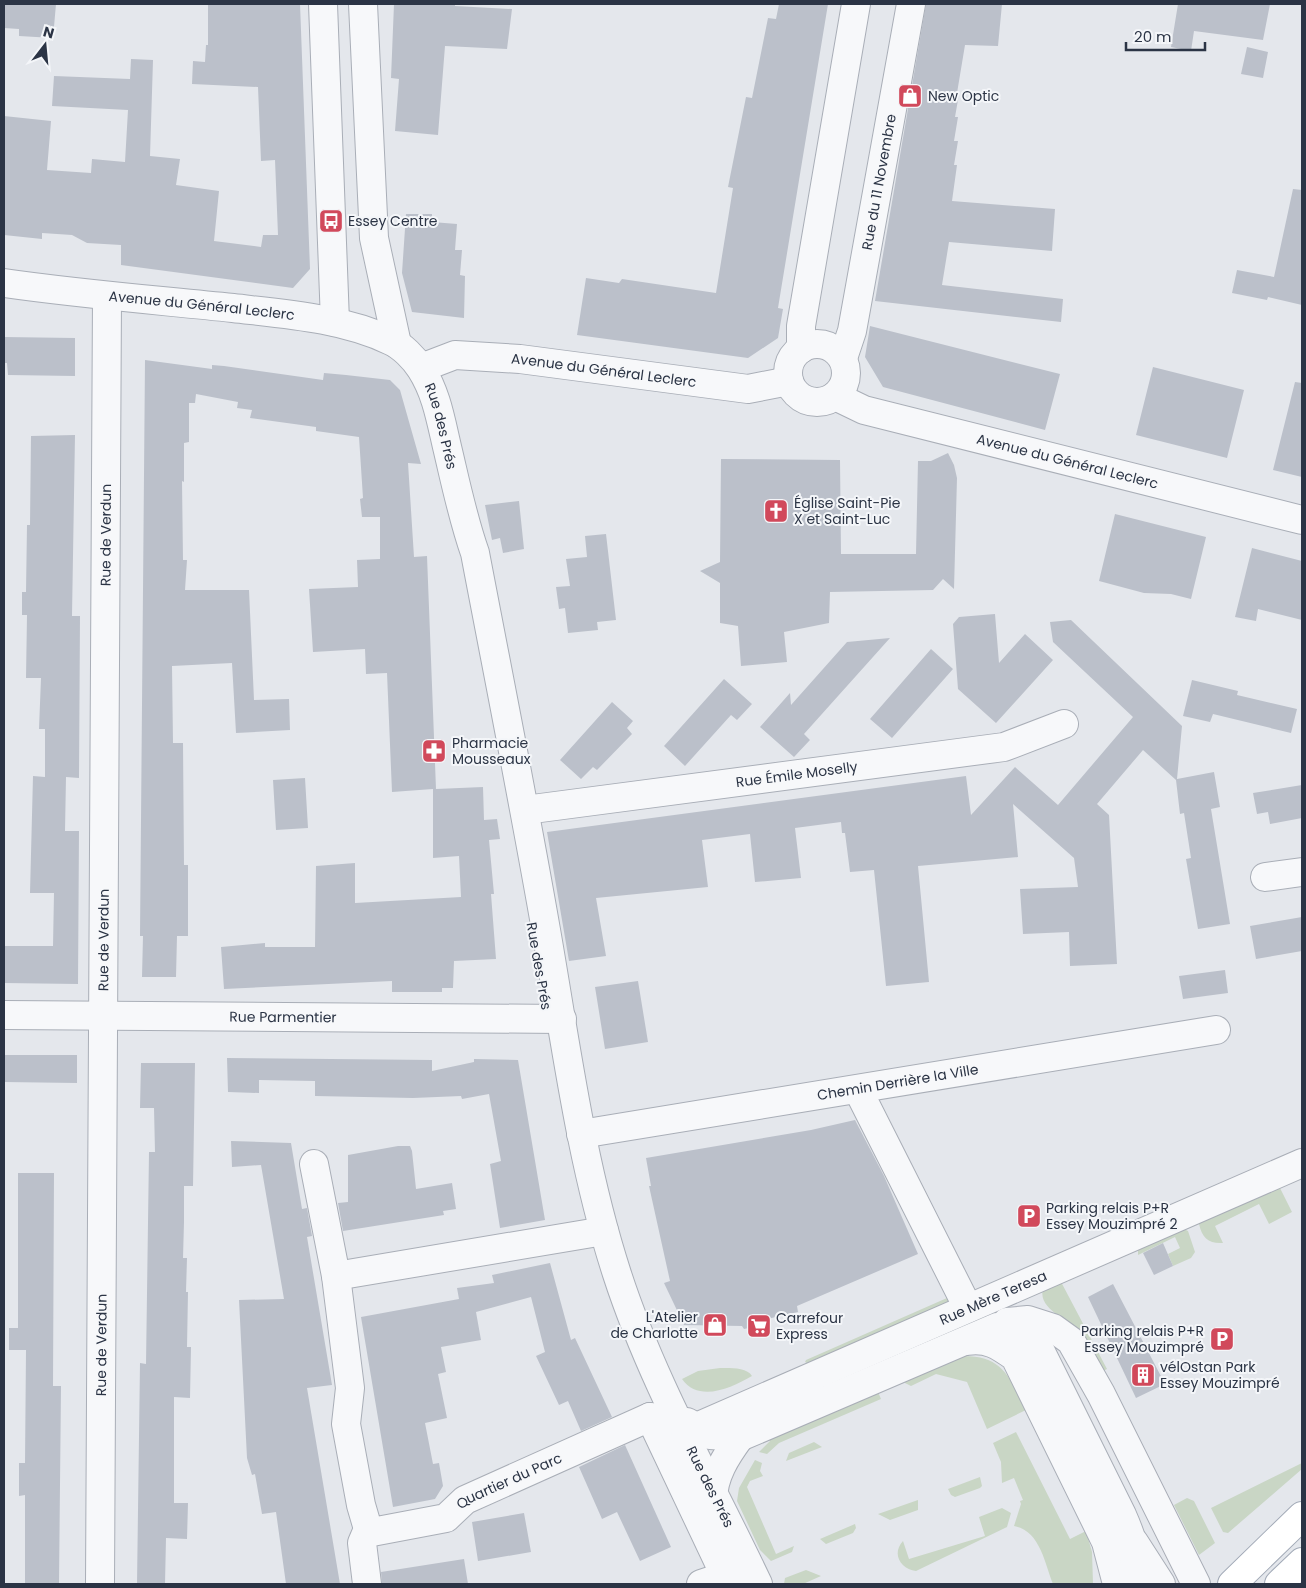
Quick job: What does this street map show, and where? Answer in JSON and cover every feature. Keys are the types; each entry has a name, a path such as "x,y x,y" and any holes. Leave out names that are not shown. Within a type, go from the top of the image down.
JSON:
{"main road":[{"path":"1232,1584 1302,1516"},
{"path":"1279,1584 1302,1562"}],"street":[{"path":"322,4 335,322"},
{"path":"363,4 374,238 397,344"},
{"path":"801,349 801,326 856,4"},
{"name":"Rue du 11 Novembre","path":"843,358 852,331 911,4"},
{"name":"Avenue du Général Leclerc","path":"4,283 108,296 268,312 335,322 367,331 397,344"},
{"name":"Rue de Verdun","path":"100,1584 102,1016 108,296"},
{"name":"Rue des Prés","path":"397,344 421,368 433,391 464,521 475,553 525,810 555,1019 581,1134 598,1232"},
{"path":"814,344 827,346 843,358 846,375 844,384 835,396 824,402 815,402 803,399 794,391 789,381 788,368 793,356 801,349 814,344"},
{"name":"Avenue du Général Leclerc","path":"421,368 455,355 520,360 748,389 789,381"},
{"name":"Avenue du Général Leclerc","path":"835,396 864,410 1302,520"},
{"name":"Rue des Prés","path":"464,521 462,553 598,1232 631,1313 660,1402 684,1445 713,1488 736,1581"},
{"name":"Rue Émile Moselly","path":"525,810 1004,747 1064,724"},
{"path":"1265,877 1302,872"},
{"name":"Rue Parmentier","path":"4,1015 555,1019"},
{"name":"Chemin Derrière la Ville","path":"581,1134 1216,1030"},
{"path":"858,1090 968,1308"},
{"name":"Rue Mère Teresa","path":"684,1445 968,1308 1302,1163"},
{"path":"314,1164 336,1276 350,1388 346,1424 361,1505 368,1529 362,1543 368,1584"},
{"path":"336,1276 598,1232"},
{"path":"684,1445 710,1435 740,1437 1012,1320 1028,1320 1054,1328 1071,1340 1101,1394 1196,1584"},
{"path":"997,1327 1022,1331 1037,1344 1134,1542 1161,1584"},
{"path":"962,1342 981,1339 994,1342 1016,1357 1106,1542 1116,1584"},
{"name":"Rue des Prés","path":"660,1402 684,1445 736,1581"},
{"name":"Quartier du Parc","path":"368,1529 372,1532 446,1518 465,1500 660,1402"},
{"path":"714,1521 713,1488 725,1457 740,1437"},
{"name":"Rue des Prés","path":"684,1445 736,1581"},
{"path":"1132,1584 1136,1565 1134,1542"}],"green space":[{"path":"1279,1186 1292,1212 1269,1224 1259,1204 1215,1226 1223,1243 1210,1241 1202,1233 1199,1224 1200,1220"},
{"path":"1182,1228 1188,1231 1195,1252 1191,1258 1173,1266 1168,1254 1180,1248 1175,1237 1138,1255 1138,1249"},
{"path":"1060,1280 1107,1369 1097,1374 1085,1338 1077,1329 1056,1314 1045,1303 1043,1289"},
{"path":"947,1298 949,1302 807,1363 805,1362 806,1360"},
{"path":"964,1356 988,1360 1004,1371 1026,1410 987,1429 967,1382 936,1374 911,1386 905,1383 902,1375"},
{"path":"720,1368 746,1371 752,1376 725,1389 706,1392 689,1386 682,1379 698,1371"},
{"path":"876,1387 881,1399 779,1443 767,1454 759,1452 770,1441 767,1434"},
{"path":"1016,1432 1070,1539 1086,1531 1092,1552 1093,1584 1053,1584 1036,1541 1023,1529 1014,1526 1021,1504 1020,1501 1023,1500 1014,1478 1002,1483 1001,1462 993,1443"},
{"path":"814,1442 822,1447 786,1461 789,1453"},
{"path":"755,1460 762,1463 760,1471 763,1476 750,1481 747,1487 776,1554 794,1546 792,1552 771,1561 760,1550 737,1501 739,1488"},
{"path":"1302,1463 1302,1469 1228,1533 1223,1532 1211,1508"},
{"path":"980,1477 982,1486 980,1488 955,1497 951,1495 948,1489"},
{"path":"1187,1498 1194,1501 1215,1543 1199,1555 1174,1505"},
{"path":"918,1500 918,1510 890,1520 878,1514"},
{"path":"1002,1508 1011,1513 1007,1527 916,1571 906,1567 899,1560 899,1546 903,1541 909,1559 985,1536 979,1517"},
{"path":"855,1524 856,1528 853,1533 826,1544 820,1539"},
{"path":"806,1570 821,1576 803,1584 784,1584 785,1578"}],"building":[{"path":"4,4 56,4 53,38 19,36 19,29 4,28"},
{"path":"208,4 300,4 310,269 293,288 121,265 121,245 87,243 72,235 42,233 42,239 4,235 4,116 51,121 47,170 91,173 92,159 125,162 128,110 52,106 54,76 130,79 131,59 153,60 150,156 180,159 176,185 219,191 214,241 261,247 263,235 278,235 275,160 261,161 258,87 192,84 193,61 205,62 206,45 208,45"},
{"path":"394,4 455,4 455,6 512,9 507,49 445,46 438,135 395,131 399,79 391,78"},
{"path":"779,4 828,4 778,308 783,309 778,338 748,358 577,335 586,278 619,283 622,279 716,293 733,188 728,187 746,97 752,98 768,18 776,19"},
{"path":"926,4 1002,4 998,46 965,45 955,117 958,117 954,141 958,141 954,165 957,165 952,201 1055,209 1052,251 949,242 942,285 1063,299 1061,322 875,301"},
{"path":"1178,4 1270,4 1263,40 1194,31 1191,51 1171,47"},
{"path":"1247,47 1268,52 1263,78 1241,74"},
{"path":"1293,189 1302,190 1302,305 1268,297 1267,300 1232,293 1237,270 1274,277"},
{"path":"406,214 432,214 432,222 457,224 455,250 462,250 460,275 465,276 464,318 412,312 402,273"},
{"path":"870,326 1060,374 1045,430 883,387 865,357"},
{"path":"4,337 75,338 75,376 8,375 7,363 4,363"},
{"path":"145,360 212,369 212,365 224,366 323,380 324,373 390,380 400,390 421,464 408,463 414,557 427,556 436,789 483,787 484,820 497,819 500,839 489,840 494,894 491,894 496,959 454,961 453,988 442,988 442,992 392,992 392,981 224,989 221,947 265,943 265,947 315,947 316,866 355,863 355,903 461,897 459,856 433,858 433,789 392,792 387,673 366,674 365,649 313,652 309,589 358,587 357,560 380,559 380,517 362,517 360,499 363,498 359,437 316,431 316,427 250,418 252,410 237,408 238,402 196,394 195,403 189,403 189,442 184,443 184,482 182,481 183,560 187,560 185,590 249,590 254,700 289,699 290,730 236,733 232,663 172,666 173,743 183,743 184,865 188,865 188,936 177,936 176,977 142,977 143,936 140,936"},
{"path":"1153,367 1244,390 1227,458 1136,435"},
{"path":"1295,382 1302,383 1302,477 1273,470"},
{"path":"75,435 72,616 80,616 79,778 66,777 65,831 79,831 78,984 4,983 4,946 53,946 54,893 30,893 33,776 45,777 45,729 39,729 41,678 26,678 27,615 22,615 22,592 26,592 27,525 30,525 31,436"},
{"name":"Église Saint-Pie X et Saint-Luc","path":"948,453 954,465 957,478 954,589 943,579 933,590 830,592 829,623 784,632 787,662 741,666 738,626 720,623 720,583 700,571 720,562 721,459 840,460 841,554 916,554 918,461 931,461"},
{"path":"519,501 524,549 503,553 500,538 492,540 485,505"},
{"path":"1115,514 1206,537 1191,599 1171,594 1144,593 1099,581"},
{"path":"606,534 616,620 597,622 598,630 568,633 565,608 559,609 556,587 570,586 566,559 587,557 585,536"},
{"path":"1252,548 1302,561 1302,620 1258,609 1256,621 1235,617"},
{"path":"995,614 999,663 1025,634 1053,660 996,723 958,689 953,624 959,617"},
{"path":"1071,620 1182,726 1177,779 1214,772 1220,807 1211,809 1230,924 1198,929 1186,859 1191,858 1184,813 1180,814 1176,780 1143,750 1097,804 1109,815 1117,964 1070,966 1069,932 1023,934 1020,889 1078,887 1074,858 1013,804 1018,857 918,866 929,982 886,986 874,870 850,872 845,833 842,833 841,822 795,828 801,878 755,882 750,834 702,840 708,887 596,898 606,956 569,961 547,832 966,776 971,815 1015,767 1058,805 1133,717 1053,642 1050,622"},
{"path":"890,638 804,734 810,740 794,757 760,727 790,693 791,705 847,642"},
{"path":"931,649 953,669 892,738 870,719"},
{"path":"724,679 752,704 737,720 731,715 685,766 664,746"},
{"path":"1192,680 1238,691 1237,695 1297,709 1291,733 1213,714 1210,722 1183,716"},
{"path":"612,702 633,721 627,728 632,734 597,770 593,767 581,779 560,760"},
{"path":"305,778 308,828 276,830 273,780"},
{"path":"1302,785 1302,818 1270,824 1268,812 1257,814 1253,793"},
{"path":"1302,917 1302,951 1256,959 1250,926"},
{"path":"1225,970 1228,993 1183,999 1179,976"},
{"path":"638,981 648,1042 605,1049 595,987"},
{"path":"4,1055 77,1055 77,1083 4,1082"},
{"path":"227,1058 432,1060 432,1071 474,1062 474,1059 518,1060 545,1220 500,1228 490,1164 501,1161 489,1094 462,1099 461,1096 413,1098 315,1096 315,1081 259,1080 259,1093 228,1092"},
{"path":"141,1063 195,1063 193,1186 184,1186 183,1258 187,1258 187,1347 191,1347 190,1398 174,1397 174,1503 188,1503 187,1539 166,1538 165,1584 137,1584 140,1363 146,1364 149,1152 155,1152 154,1108 140,1108"},
{"path":"855,1120 884,1176 918,1254 797,1306 798,1312 767,1319 768,1324 744,1329 742,1326 684,1325 664,1283 670,1281 649,1186 651,1186 646,1158 811,1130"},
{"path":"231,1141 291,1143 302,1209 307,1208 312,1236 307,1237 332,1385 307,1388 340,1584 286,1584 276,1512 262,1514 255,1474 252,1475 247,1458 239,1300 284,1299 261,1165 232,1167"},
{"path":"398,1146 410,1146 416,1189 452,1183 456,1209 443,1211 444,1215 343,1231 338,1203 348,1202 348,1155"},
{"path":"18,1173 54,1173 53,1386 61,1386 59,1584 25,1584 25,1495 19,1496 19,1463 25,1463 26,1350 9,1350 9,1328 18,1328"},
{"path":"1163,1243 1173,1266 1154,1275 1143,1253"},
{"path":"550,1263 571,1340 575,1338 612,1417 581,1431 568,1401 559,1405 536,1356 545,1352 531,1297 476,1312 481,1340 441,1347 446,1372 438,1374 447,1418 425,1423 433,1464 439,1463 443,1486 435,1499 393,1507 361,1317 459,1299 457,1288 494,1283 492,1275"},
{"path":"1113,1284 1165,1384 1136,1398 1088,1297"},
{"path":"625,1445 671,1547 640,1561 617,1512 602,1519 579,1467"},
{"path":"524,1513 531,1552 478,1561 472,1522"},
{"path":"464,1559 468,1584 382,1584 381,1572"}],"place":[{"name":"New Optic","path":"910,96"},
{"name":"Essey Centre","path":"331,221"},
{"name":"Église Saint-Pie X et Saint-Luc","path":"776,511"},
{"name":"Pharmacie Mousseaux","path":"434,751"},
{"name":"Parking relais P+R Essey Mouzimpré 2","path":"1029,1216"},
{"name":"L'Atelier de Charlotte","path":"715,1325"},
{"name":"Carrefour Express","path":"759,1326"},
{"name":"Parking relais P+R Essey Mouzimpré","path":"1222,1339"},
{"name":"vélOstan Park Essey Mouzimpré","path":"1143,1375"}]}
